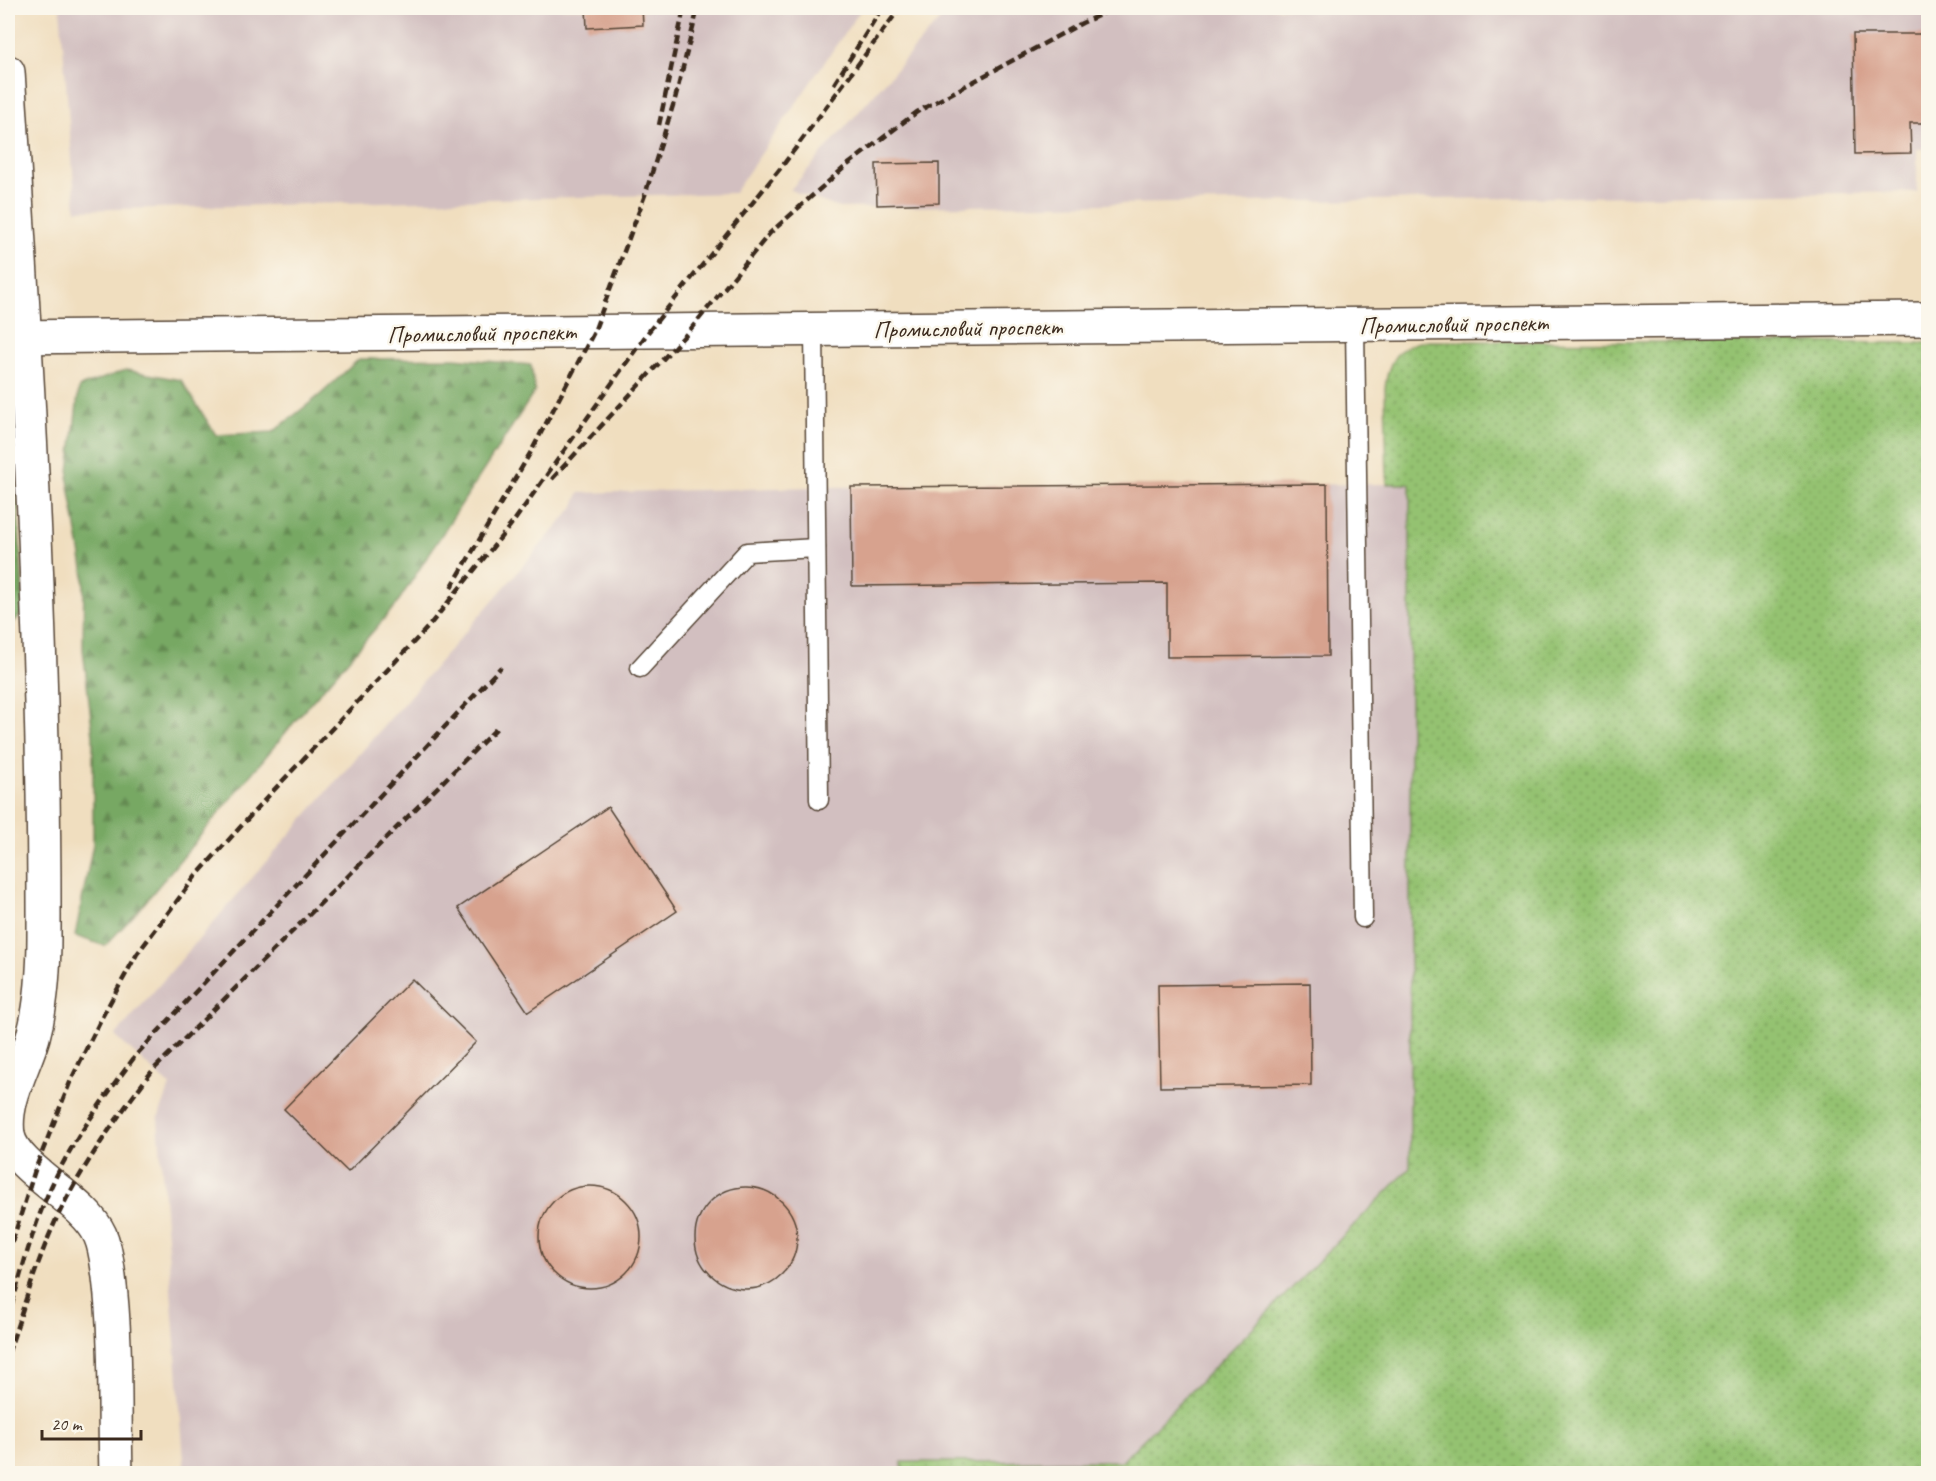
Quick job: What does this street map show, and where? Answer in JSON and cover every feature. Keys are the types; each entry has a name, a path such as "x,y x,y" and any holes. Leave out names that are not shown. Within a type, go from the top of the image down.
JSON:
{"street":[{"path":"8,72 17,337 42,685 44,937 43,985 33,1036 14,1090 8,1115 8,1137 19,1157 68,1197 100,1233 112,1308 116,1473"},
{"name":"Промисловий проспект","path":"17,337 1929,319"}],"lane":[{"path":"1355,325 1364,918"},
{"path":"814,330 819,800"},
{"path":"640,668 747,552 816,548"}],"shaded area":[{"path":"60,8 862,8 734,193 76,210"},
{"path":"950,8 1928,8 1928,149 1917,149 1917,192 839,208 790,190"},
{"path":"1410,484 1410,1168 1122,1461 902,1462 902,1474 185,1473 158,1119 170,1086 115,1036 573,508 579,493 816,487"}],"green space":[{"path":"1425,341 1928,343 1928,1473 902,1473 902,1462 1122,1461 1410,1168 1410,484 1387,484 1385,388 1386,378 1396,356 1407,346"},
{"path":"454,358 531,365 535,391 396,605 301,714 137,912 105,946 75,936 93,844 93,736 83,649 84,574 68,480 79,387 126,370 181,380 216,435 273,432 321,394 359,359"},
{"path":"8,475 16,479 24,611 8,629"}],"building":[{"path":"586,8 642,8 643,25 587,28"},
{"path":"1853,34 1928,34 1928,123 1910,123 1911,153 1855,154"},
{"path":"939,163 939,203 877,205 876,164"},
{"path":"1327,484 1328,656 1167,657 1167,583 852,586 851,487"},
{"path":"608,807 677,911 528,1012 458,908"},
{"path":"412,979 476,1042 348,1172 284,1109"},
{"path":"1310,983 1311,1085 1160,1087 1158,985"},
{"path":"590,1186 619,1194 633,1208 641,1237 633,1266 619,1280 590,1288 561,1280 547,1266 539,1237 547,1208 561,1194"},
{"path":"746,1187 766,1190 775,1195 789,1209 794,1218 797,1238 794,1258 789,1267 775,1281 766,1286 746,1289 726,1286 717,1281 703,1267 698,1258 695,1238 698,1218 703,1209 717,1195 726,1190"}],"railway":[{"path":"659,125 684,8"},
{"path":"451,588 532,450 594,332 645,195 675,99 698,8"},
{"path":"834,84 882,8"},
{"path":"8,1255 35,1170 71,1080 137,954 195,877 428,627 514,521 649,331 783,165 900,8"},
{"path":"552,479 689,331 770,233 846,166 917,112 1082,23 1115,8"},
{"path":"8,1318 32,1235 51,1187 79,1135 136,1055 501,667"},
{"path":"8,1354 35,1273 58,1215 98,1147 153,1070 498,727"}]}
